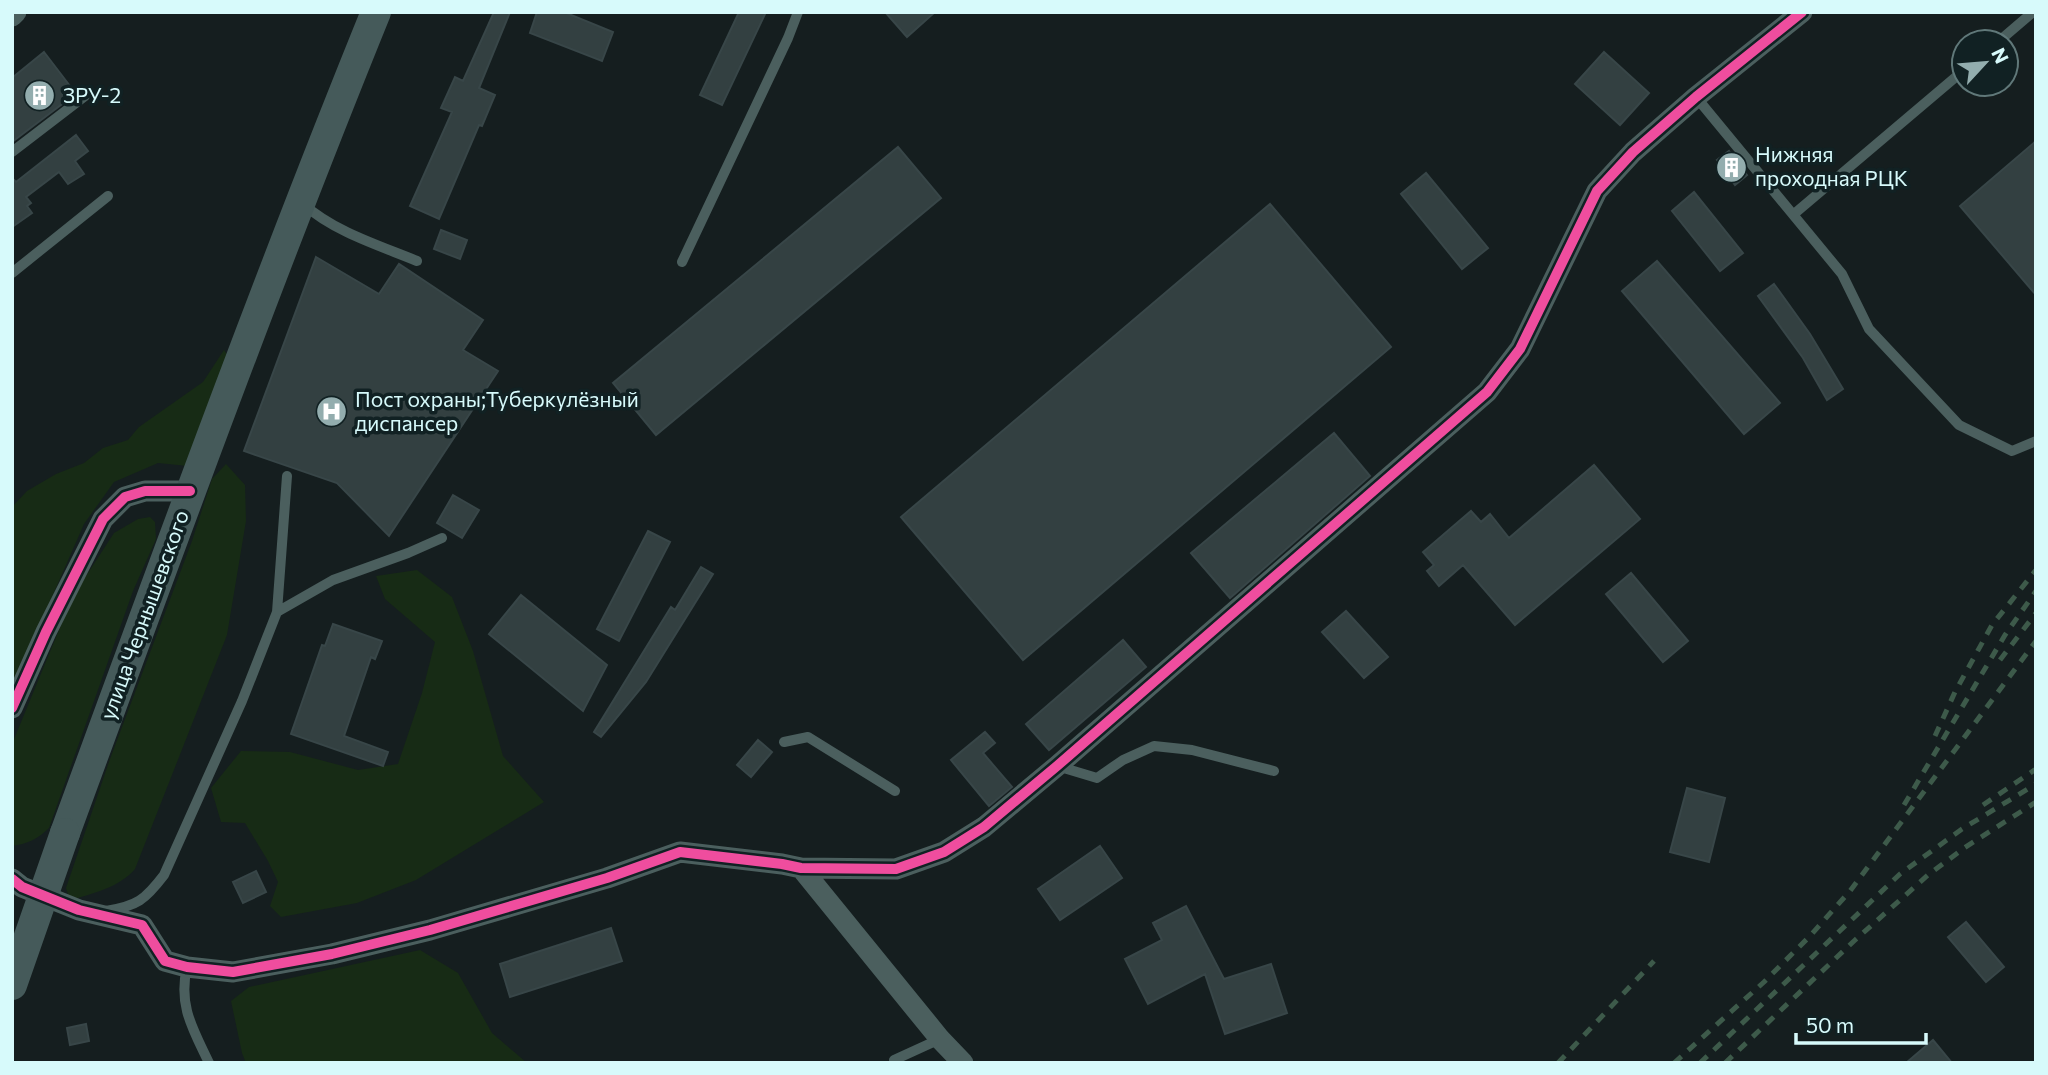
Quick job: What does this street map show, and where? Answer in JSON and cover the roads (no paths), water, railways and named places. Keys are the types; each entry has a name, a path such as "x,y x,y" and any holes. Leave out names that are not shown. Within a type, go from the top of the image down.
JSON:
{"main road":[{"name":"улица Чернышевского","path":"12,985 190,491 372,15"}],"street":[{"path":"12,879 22,887 79,910 142,925 165,961 187,967 233,972 332,954 430,930 569,889 680,852 800,868 896,869 944,852 984,827 1487,392 1520,348 1597,191 1633,152 1696,97 1802,12"},
{"path":"12,708 46,632 103,519 125,497 145,491 190,491"},
{"path":"800,868 940,1039 963,1063"}],"lane":[{"path":"682,262 783,50 798,12"},
{"path":"2014,28 2033,12"},
{"path":"1794,214 1950,82"},
{"path":"12,152 85,96"},
{"path":"1696,97 1842,274 1869,330 1959,425 2012,451 2036,441"},
{"path":"12,273 108,196"},
{"path":"301,202 329,222 358,237 417,261"},
{"path":"79,910 97,912 135,904 152,891 164,875 242,701 276,612 287,476"},
{"path":"276,612 333,580 442,538"},
{"path":"784,742 807,737 895,791"},
{"path":"1056,766 1097,778 1123,760 1154,746 1192,750 1274,771"},
{"path":"187,967 183,998 192,1027 209,1063"},
{"path":"894,1060 940,1039"}],"railway":[{"path":"1935,736 1955,692 1992,625 2036,570"},
{"path":"1904,805 2005,635 2036,591"},
{"path":"2000,660 2036,613"},
{"path":"1674,1063 1764,982 1850,891 2036,641"},
{"path":"1983,805 2036,769"},
{"path":"1700,1063 1900,874 1962,829 2036,784"},
{"path":"1725,1063 1928,875 1964,848 2036,802"},
{"path":"1558,1063 1654,961"}],"place":[{"name":"ЗРУ-2","path":"40,96"},
{"name":"Нижняя проходная РЦК","path":"1732,167"},
{"name":"Пост охраны;Туберкулёзный диспансер","path":"332,412"}]}
